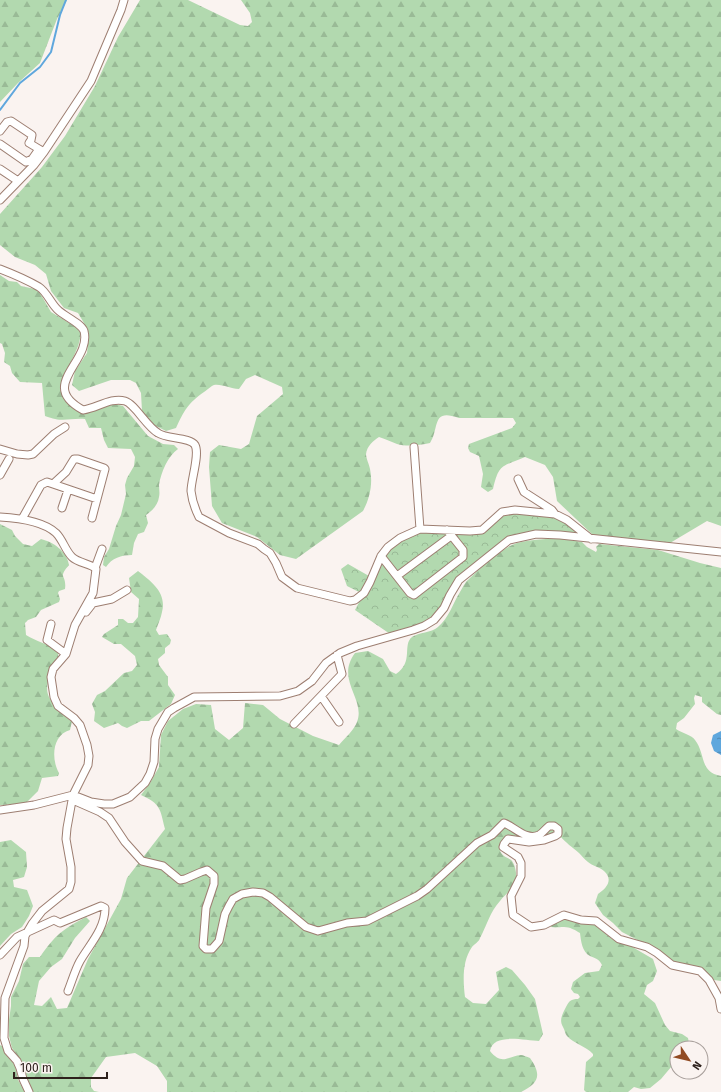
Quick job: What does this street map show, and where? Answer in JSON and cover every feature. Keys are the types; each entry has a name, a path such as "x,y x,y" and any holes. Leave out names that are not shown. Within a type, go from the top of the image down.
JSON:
{"street":[{"path":"0,200 34,165 41,151 91,81 124,0"},
{"path":"0,131 7,122 11,121 32,135 29,143 41,151"},
{"path":"0,144 26,162 41,151"},
{"path":"0,169 18,180"},
{"path":"0,269 41,288 59,311 80,326 84,331 84,341 81,351 65,383 65,394 72,402 83,410 112,401 126,401 133,406 149,428 159,434 191,441 195,445 195,463 191,489 199,517 229,533 258,544 273,558 282,577 297,588 350,601 355,600 364,593 381,556 388,547 399,539 420,529 449,533 482,530 502,512 515,510 555,514"},
{"path":"0,449 17,454 31,455 36,453 54,434 65,427"},
{"path":"414,448 420,529"},
{"path":"0,475 9,459"},
{"path":"53,484 66,472 74,459 104,468 106,472 92,518"},
{"path":"518,479 524,492 552,510 555,514 574,525 591,539"},
{"path":"22,519 41,486 46,482 97,499"},
{"path":"62,508 68,490"},
{"path":"0,518 22,519 49,528 60,538 71,556 80,563 95,568"},
{"path":"381,556 410,593 414,595 463,557 463,552 449,533"},
{"path":"397,576 449,533"},
{"path":"0,810 73,795 91,802 104,804 113,804 130,797 145,783 150,774 154,762 155,739 161,722 168,712 194,697 280,696 305,686 312,681 326,663 337,655 357,646 424,626 434,620 444,608 459,580 510,540 536,534 560,535 721,552"},
{"path":"29,1092 17,1061 8,1050 4,1038 5,998 28,931 42,911 69,889 71,882 72,867 66,839 73,795 88,765 89,756 80,725 74,718 58,706 54,697 51,677 53,669 66,654 79,616 93,593 95,568 102,549"},
{"path":"73,630 77,627 93,603 112,598 127,590"},
{"path":"51,624 44,639 66,654"},
{"path":"294,724 342,674 337,655"},
{"path":"321,696 338,722"},
{"path":"73,795 75,801 100,812 109,818 125,842 142,861 163,866 180,880 207,870 214,876 214,884 206,908 203,946 206,949 212,949 219,941 225,914 233,899 242,894 252,892 263,893 270,897 306,927 318,931 346,923 367,921 417,896 427,889 477,843 492,835 504,823 523,834 532,836 539,834 552,825 558,829 558,834 554,837 533,842 508,839 504,844 503,847 518,857 521,863 521,876 511,896 513,915 531,927 544,925 564,915 581,920 596,921 619,939 647,947 672,965 696,969 703,973 719,998 721,1009"},
{"path":"0,955 17,937 28,931 54,920 60,923 66,921 98,906 105,908 105,913 97,937 79,963 68,991"}],"green space":[{"path":"0,0 67,0 57,19 40,63 0,102"},
{"path":"140,0 188,0 240,25 248,26 252,22 250,13 241,0 721,0 721,526 707,521 670,543 594,536 557,501 553,477 545,465 525,457 502,467 497,475 493,489 488,492 481,487 483,474 479,456 470,452 468,448 469,444 512,428 516,423 513,418 459,418 444,415 440,417 438,421 430,443 405,445 397,444 379,437 373,442 369,446 366,454 371,474 371,485 369,496 363,511 296,559 280,555 257,537 222,523 212,506 209,467 210,452 219,445 241,449 249,444 257,416 283,394 282,387 255,375 246,379 239,389 214,385 190,404 176,428 166,431 154,425 142,411 141,393 136,383 130,380 111,380 79,391 72,385 75,371 87,353 89,334 84,323 78,313 64,308 51,291 46,274 35,265 15,257 0,245 0,214 42,167 65,136 95,86 118,37"},
{"path":"0,275 9,281 17,282 21,286 35,289 40,293 51,312 76,327 81,333 78,346 60,389 68,404 78,411 85,413 115,404 123,406 148,436 163,444 174,445 178,449 168,460 163,470 159,485 157,503 146,515 148,523 144,532 138,534 134,543 132,555 117,558 111,561 106,567 103,565 104,557 109,549 121,515 126,494 125,485 134,466 135,457 131,449 108,448 101,428 89,428 85,419 61,420 45,416 42,383 20,382 12,373 10,366 4,362 5,353 2,344 0,343"},
{"path":"517,512 557,517 588,536 520,537 496,547 474,567 450,595 439,614 424,626 393,636 355,610 386,551 406,536 424,530 482,531 500,514"},
{"path":"0,524 12,530 15,536 23,544 32,546 41,539 50,542 62,551 68,560 69,565 65,569 63,575 65,589 59,591 58,593 60,599 59,602 41,610 36,617 25,623 26,635 51,647 58,653 57,662 48,683 48,696 51,701 72,721 70,730 64,733 56,742 54,755 56,767 59,773 58,776 42,778 38,791 25,804 0,805"},
{"path":"557,538 582,542 596,552 596,547 599,544 658,550 721,568 721,715 717,714 702,702 702,697 695,695 695,704 684,718 677,723 676,729 694,738 701,751 706,767 714,774 721,776 721,981 714,980 705,971 692,965 682,965 673,961 651,947 622,932 603,915 595,903 598,894 604,890 608,884 609,881 607,874 587,861 560,836 528,839 506,836 501,843 500,851 504,856 511,860 515,867 515,882 512,888 497,905 478,942 473,946 466,958 464,971 465,997 473,1003 486,1004 499,990 496,972 506,967 512,970 535,999 543,1034 539,1041 503,1039 492,1045 490,1051 494,1056 502,1059 521,1055 530,1058 536,1069 537,1078 535,1082 527,1089 521,1092 167,1092 167,1081 157,1066 135,1053 106,1057 91,1078 91,1087 94,1091 99,1092 33,1092 27,1078 24,1065 12,1048 9,1036 11,997 19,981 23,964 29,957 40,957 50,943 71,925 86,917 90,921 75,938 62,959 51,967 39,981 34,1005 42,1006 51,997 57,1009 67,1008 88,959 121,899 127,878 165,829 159,808 148,798 141,795 159,767 161,735 168,721 183,709 196,704 211,705 215,729 229,740 243,728 245,703 263,705 280,719 313,736 339,745 354,728 359,714 358,705 349,681 348,672 350,663 355,653 368,651 383,659 390,671 396,674 405,664 409,640 415,635 435,629 442,623 466,582 489,560 501,551 517,543"},
{"path":"348,564 369,576 361,593 347,586 341,569"},
{"path":"138,571 157,588 162,599 162,612 156,630 159,635 167,634 171,640 170,644 165,648 165,653 158,659 159,665 168,677 168,685 175,695 171,704 149,721 141,721 127,728 118,723 104,728 94,721 95,712 92,704 97,695 105,691 124,673 132,671 137,665 135,656 121,644 114,644 102,637 118,625 118,619 123,619 128,623 133,623 138,617 139,599 131,592 129,578"},
{"path":"11,840 26,852 27,867 24,877 13,880 14,887 27,890 33,906 22,927 11,934 0,946 0,842"},
{"path":"565,917 594,924 612,939 629,945 653,959 657,971 653,981 647,985 644,994 655,1003 665,1025 670,1031 682,1034 688,1040 669,1040 669,1070 661,1079 650,1088 641,1089 634,1087 628,1092 586,1092 584,1090 586,1062 593,1056 593,1054 567,1036 561,1020 569,1002 580,997 571,989 573,982 585,973 599,971 602,965 598,960 585,952 582,946 580,933 564,927 551,927 551,923"},
{"path":"0,1045 5,1048 5,1054 15,1065 18,1080 25,1092 0,1092"}],"water":[{"path":"721,731 721,755 714,751 711,743 713,735"}],"waterway":[{"path":"0,110 20,83 40,67 51,52 60,15 66,0"}]}
